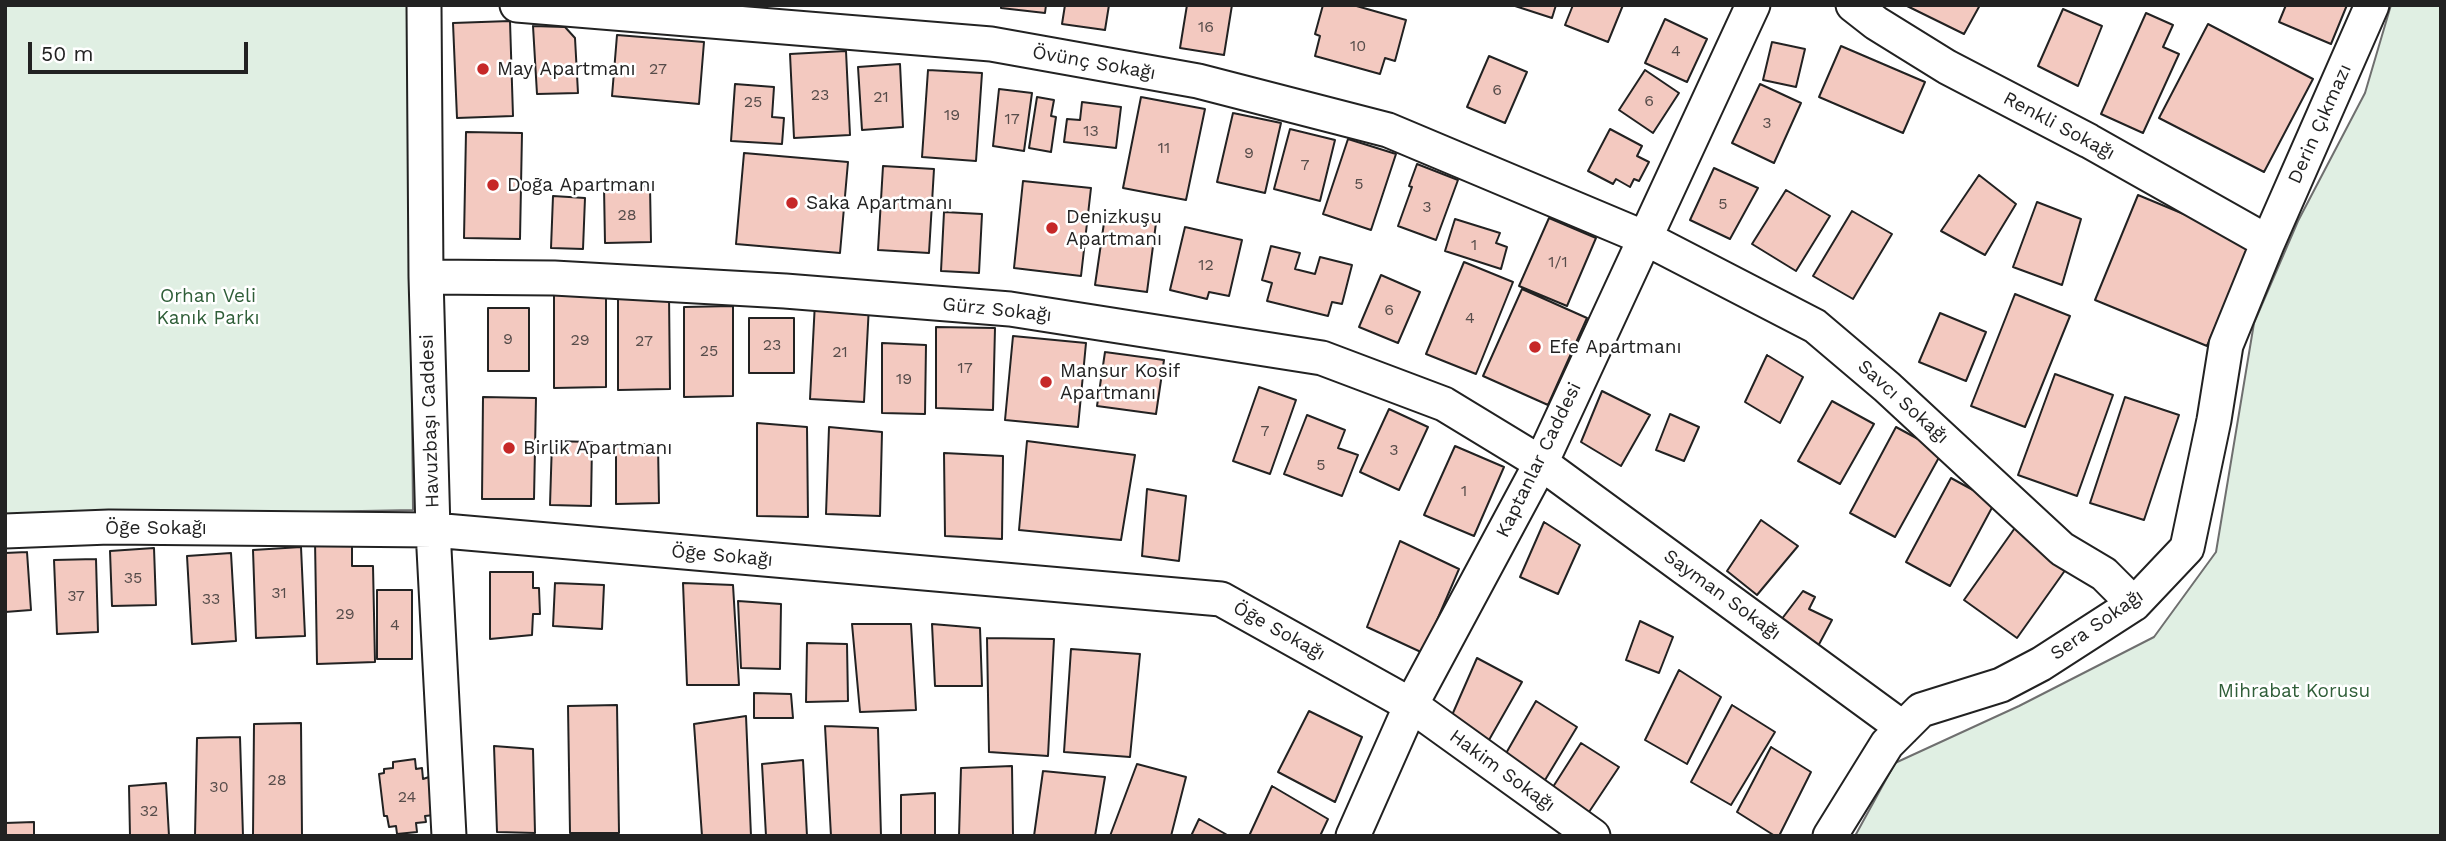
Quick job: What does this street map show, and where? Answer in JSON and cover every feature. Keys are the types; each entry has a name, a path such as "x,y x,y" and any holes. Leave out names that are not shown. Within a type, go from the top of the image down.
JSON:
{"street":[{"name":"Havuzbaşı Caddesi","path":"424,5 426,277 433,530 449,836"},
{"name":"Övünç Sokağı","path":"517,5 992,44 1198,81 1388,130 1644,238"},
{"name":"Kaptanlar Caddesi","path":"1353,836 1411,705 1541,463 1753,5"},
{"name":"Renkli Sokağı","path":"1853,5 1876,23 1947,67 2089,141 2268,242"},
{"name":"Derin Çıkmazı","path":"2268,242 2372,5"},
{"name":"Savcı Sokağı","path":"1644,238 1815,326 1887,387 2062,549 2104,574 2134,604"},
{"name":"Sera Sokağı","path":"1830,836 1886,744 1921,710 2001,685 2041,664 2134,604 2187,548 2214,420 2226,345 2268,242"},
{"name":"Gürz Sokağı","path":"426,277 554,278 772,290 1010,309 1322,358 1444,404 1541,463"},
{"name":"Sayman Sokağı","path":"1541,463 1903,727"},
{"name":"Öḡe Sokağı","path":"5,531 109,527 433,530 1221,599 1411,705"},
{"name":"Hakim Sokağı","path":"1411,705 1593,836"}],"green space":[{"name":"Orhan Veli Kanık Parkı","path":"5,5 408,5 413,510 5,518"},
{"name":"Mihrabat Korusu","path":"2391,5 2441,5 2441,836 1855,836 1895,763 2019,706 2154,637 2216,552 2254,323 2298,221 2365,93"}],"building":[{"path":"1001,5 1046,5 1045,13 1001,8"},
{"path":"1065,5 1109,5 1105,30 1062,24"},
{"path":"1187,5 1232,5 1224,55 1180,48"},
{"path":"1323,5 1353,5 1406,20 1395,61 1385,58 1380,74 1315,56 1320,36 1315,34"},
{"path":"1512,5 1556,5 1552,18"},
{"path":"1573,5 1623,5 1608,42 1565,25"},
{"path":"1905,5 1980,5 1964,34"},
{"path":"2286,5 2347,5 2331,44 2279,22"},
{"path":"2063,9 2102,26 2078,86 2038,66"},
{"path":"2146,13 2173,25 2163,47 2179,54 2143,133 2101,114"},
{"path":"1665,19 1707,39 1687,82 1645,63"},
{"name":"May Apartmanı","path":"510,21 513,116 457,118 453,23"},
{"path":"2208,24 2313,79 2264,172 2159,118"},
{"path":"533,26 565,27 575,38 578,93 537,94"},
{"path":"617,35 704,42 699,104 612,96"},
{"path":"1772,42 1805,49 1796,87 1763,80"},
{"path":"1841,46 1925,82 1903,133 1819,97"},
{"path":"846,51 850,135 794,138 790,54"},
{"path":"1489,56 1527,72 1505,123 1467,107"},
{"path":"900,64 903,127 862,130 858,67"},
{"path":"928,70 982,73 976,161 922,157"},
{"path":"1645,70 1679,93 1653,133 1619,110"},
{"path":"735,84 774,87 772,117 784,118 782,144 731,141"},
{"path":"1760,84 1801,103 1774,163 1732,143"},
{"path":"999,89 1032,93 1024,151 993,146"},
{"path":"1037,97 1054,100 1051,116 1056,117 1051,152 1029,148"},
{"path":"1141,97 1205,109 1186,200 1123,188"},
{"path":"1082,102 1121,107 1116,148 1064,142 1067,119 1080,120"},
{"path":"1233,113 1281,123 1265,193 1217,182"},
{"path":"1290,129 1335,140 1320,201 1274,189"},
{"path":"1610,129 1642,146 1637,156 1649,162 1639,181 1634,179 1630,187 1616,179 1613,184 1588,171"},
{"name":"Doḡa Apartmanı","path":"466,132 522,133 520,239 464,238"},
{"path":"1348,139 1396,154 1371,230 1323,214"},
{"name":"Saka Apartmanı","path":"744,153 848,162 840,253 736,244"},
{"path":"1417,164 1458,180 1436,240 1398,226"},
{"path":"883,166 934,169 929,253 878,250"},
{"path":"1714,168 1758,188 1730,239 1690,220"},
{"path":"1979,175 2016,204 1985,255 1941,231"},
{"name":"Denizkuşu Apartmanı","path":"1023,181 1091,188 1081,276 1014,268"},
{"path":"650,186 651,242 605,243 604,187"},
{"path":"1786,190 1830,216 1796,271 1752,244"},
{"path":"2138,195 2251,242 2207,346 2095,300"},
{"path":"553,196 585,198 583,249 551,248"},
{"path":"2037,202 2081,219 2062,285 2013,267"},
{"path":"1852,211 1892,234 1853,299 1813,276"},
{"path":"944,212 982,214 979,273 941,271"},
{"path":"1105,216 1156,223 1147,292 1095,285"},
{"path":"1549,218 1596,238 1567,306 1519,286"},
{"path":"1455,219 1500,233 1496,243 1507,247 1501,269 1445,251"},
{"path":"1185,227 1242,240 1229,296 1209,292 1207,299 1170,290"},
{"path":"1271,246 1300,253 1295,269 1315,274 1320,257 1352,265 1342,304 1332,302 1328,316 1267,301 1272,283 1262,280"},
{"path":"1464,262 1513,282 1476,374 1426,354"},
{"path":"1381,275 1420,292 1398,343 1359,327"},
{"name":"Efe Apartmanı","path":"1522,289 1587,318 1548,405 1483,376"},
{"path":"554,292 606,293 606,387 554,388"},
{"path":"618,294 669,294 670,389 618,390"},
{"path":"2015,294 2070,316 2025,427 1971,406"},
{"path":"815,302 869,305 864,402 810,399"},
{"path":"733,306 733,396 684,397 684,307"},
{"path":"488,308 529,308 529,371 488,371"},
{"path":"1940,313 1986,332 1966,381 1919,362"},
{"path":"749,318 794,318 794,373 749,373"},
{"path":"936,327 995,328 993,410 936,408"},
{"name":"Mansur Kosif Apartmanı","path":"1013,336 1086,343 1078,427 1005,420"},
{"path":"882,343 926,345 925,414 882,413"},
{"path":"1105,352 1164,360 1156,414 1097,406"},
{"path":"1767,355 1803,377 1780,423 1745,402"},
{"path":"2055,374 2113,395 2077,496 2018,475"},
{"path":"1259,387 1296,400 1270,474 1233,461"},
{"path":"1602,391 1650,415 1621,466 1581,442"},
{"name":"Birlik Apartmanı","path":"483,397 536,398 534,499 482,499"},
{"path":"2125,397 2179,415 2144,520 2090,503"},
{"path":"1832,401 1874,424 1840,484 1798,461"},
{"path":"1389,409 1428,427 1399,490 1360,472"},
{"path":"1670,414 1699,427 1684,461 1656,450"},
{"path":"1307,415 1345,430 1338,448 1358,455 1342,496 1284,474"},
{"path":"757,423 807,427 808,517 757,516"},
{"path":"829,427 882,432 880,516 826,514"},
{"path":"1896,427 1942,452 1895,537 1850,513"},
{"path":"552,441 592,442 591,506 550,505"},
{"path":"1027,441 1135,455 1121,540 1019,530"},
{"path":"616,444 658,444 659,503 616,504"},
{"path":"1455,446 1504,467 1474,536 1424,515"},
{"path":"944,453 1003,456 1002,539 945,536"},
{"path":"1951,478 1995,502 1950,586 1906,562"},
{"path":"1147,489 1186,496 1179,561 1142,556"},
{"path":"1761,520 1798,546 1757,595 1727,571"},
{"path":"1544,522 1580,545 1558,594 1520,577"},
{"path":"2017,525 2071,562 2017,638 1964,600"},
{"path":"352,539 352,566 373,566 375,662 317,664 315,540"},
{"path":"1400,541 1459,569 1423,653 1367,627"},
{"path":"301,547 305,636 256,638 253,550"},
{"path":"154,548 156,605 112,606 110,551"},
{"path":"27,552 31,610 5,612 5,553"},
{"path":"231,553 236,641 192,644 187,556"},
{"path":"96,559 98,632 57,634 54,560"},
{"path":"490,572 533,572 533,588 539,588 540,614 533,614 532,635 490,639"},
{"path":"555,583 604,585 602,629 553,626"},
{"path":"683,583 733,585 739,685 687,685"},
{"path":"377,590 412,590 412,659 377,659"},
{"path":"1803,591 1815,597 1809,609 1832,620 1817,648 1778,624"},
{"path":"738,601 781,604 780,669 741,668"},
{"path":"1640,621 1673,637 1659,673 1626,660"},
{"path":"852,624 911,624 916,710 860,712"},
{"path":"932,624 980,628 982,686 935,686"},
{"path":"987,638 1054,639 1048,756 989,752"},
{"path":"807,643 847,644 848,701 806,702"},
{"path":"1071,649 1140,654 1130,757 1064,752"},
{"path":"1477,658 1522,682 1485,747 1449,722"},
{"path":"1679,670 1721,697 1687,764 1645,740"},
{"path":"754,693 791,694 793,718 754,718"},
{"path":"1536,701 1577,727 1539,790 1501,762"},
{"path":"617,705 619,833 570,833 568,706"},
{"path":"1732,705 1775,732 1731,805 1691,782"},
{"path":"1309,711 1362,737 1335,802 1278,772"},
{"path":"746,716 751,836 702,836 694,724"},
{"path":"301,723 302,836 253,836 254,724"},
{"path":"825,726 878,728 881,836 831,836"},
{"path":"240,737 243,836 195,836 197,738"},
{"path":"1581,743 1619,767 1587,815 1551,790"},
{"path":"494,746 533,749 535,833 497,832"},
{"path":"1771,747 1811,772 1779,836 1737,812"},
{"path":"415,759 416,769 422,768 423,779 429,777 434,815 425,816 426,822 416,823 417,832 397,834 396,826 389,827 387,816 384,816 379,774 384,773 384,769 393,768 393,762"},
{"path":"803,760 807,836 766,836 762,764"},
{"path":"1137,764 1186,777 1171,836 1110,836"},
{"path":"1012,766 1013,836 959,836 961,768"},
{"path":"1043,771 1105,777 1095,836 1034,836"},
{"path":"166,783 169,836 130,836 129,786"},
{"path":"1272,786 1328,819 1320,836 1249,836"},
{"path":"935,793 935,836 901,836 901,795"},
{"path":"1199,819 1229,836 1191,836"},
{"path":"34,822 34,836 5,836 5,823"}],"place":[{"name":"May Apartmanı","path":"483,69"},
{"name":"Doḡa Apartmanı","path":"493,185"},
{"name":"Saka Apartmanı","path":"792,203"},
{"name":"Denizkuşu Apartmanı","path":"1052,228"},
{"name":"Efe Apartmanı","path":"1535,347"},
{"name":"Mansur Kosif Apartmanı","path":"1046,382"},
{"name":"Birlik Apartmanı","path":"509,448"}]}
